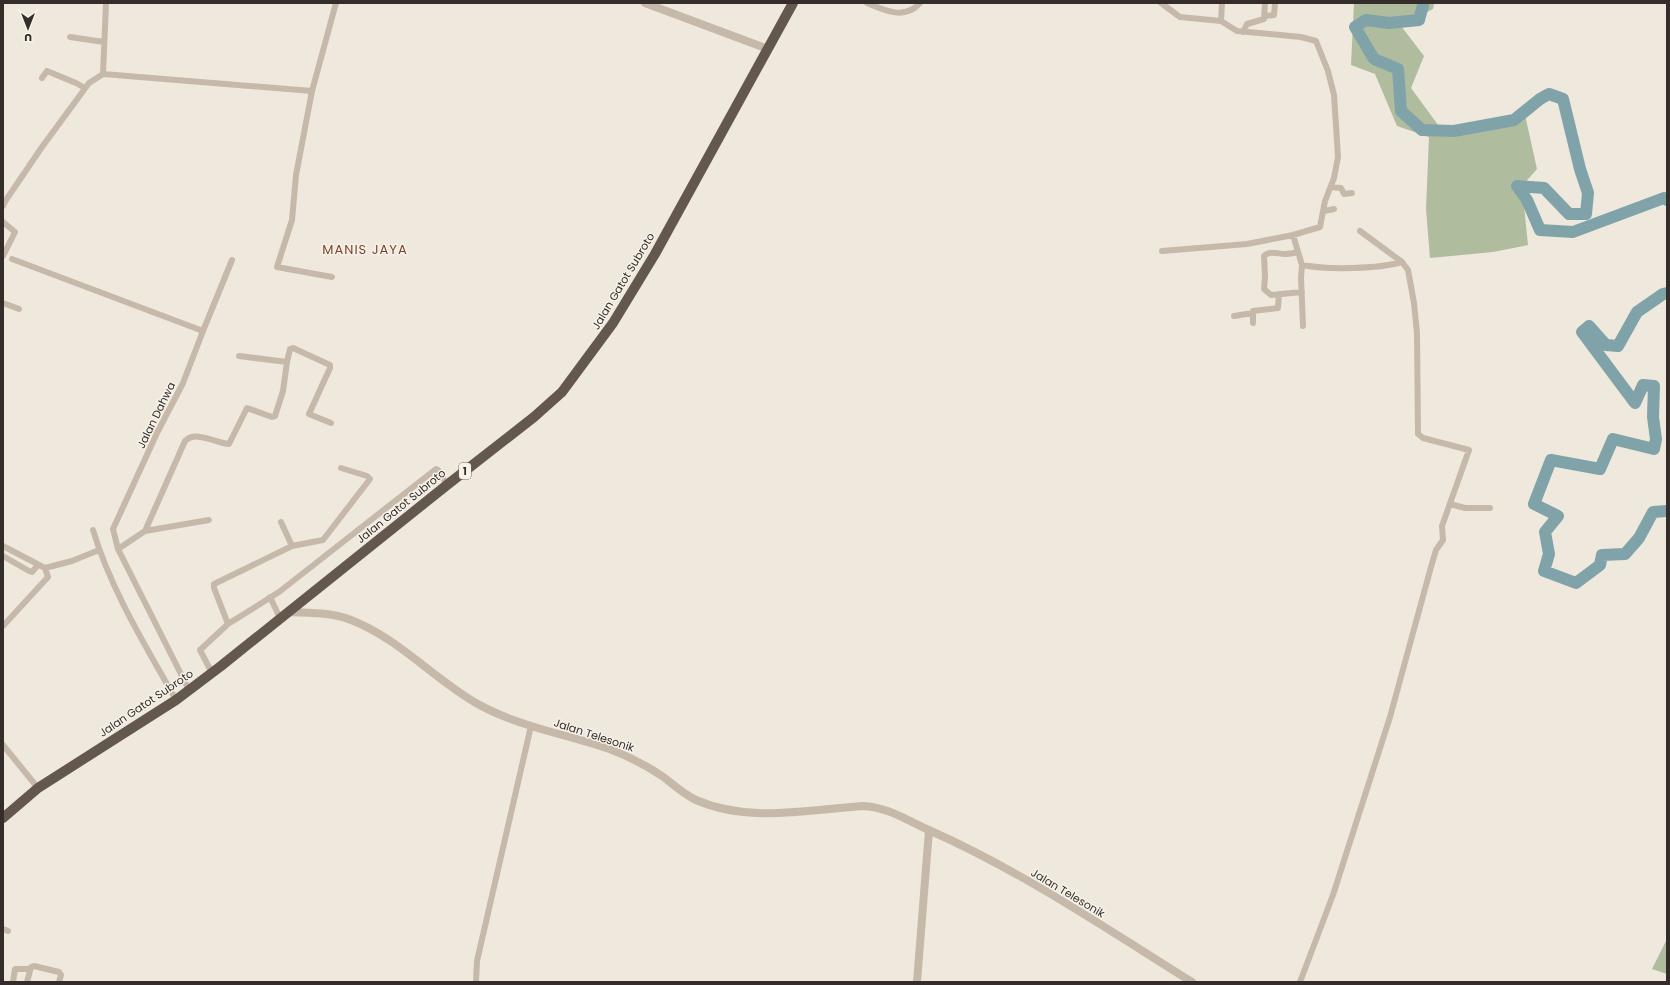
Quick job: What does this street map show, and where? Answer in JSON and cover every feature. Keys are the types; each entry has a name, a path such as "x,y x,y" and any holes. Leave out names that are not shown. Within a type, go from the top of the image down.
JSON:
{"highway":[{"name":"Jalan Gatot Subroto","path":"3,818 38,788 176,700 212,673 534,417 562,392 613,323 655,254 793,3"}],"street":[{"path":"103,74 106,3"},
{"path":"332,277 276,267 292,220 296,175 312,91 336,3"},
{"path":"644,3 768,49"},
{"path":"867,3 884,10 904,13 914,9 920,3"},
{"path":"1161,3 1180,17 1221,21 1233,31 1301,37 1317,42 1328,71 1334,95 1338,157 1337,168 1325,201 1320,227 1293,235 1247,244 1162,251"},
{"path":"1221,21 1222,3"},
{"path":"1243,32 1247,24 1263,20 1264,3"},
{"path":"1264,16 1274,15 1275,3"},
{"path":"70,37 104,42"},
{"path":"42,78 47,70 85,88"},
{"path":"3,206 42,147 85,88 89,83 103,74 312,91"},
{"path":"1331,187 1342,188 1344,194 1352,193"},
{"path":"1324,211 1334,209"},
{"path":"3,222 15,232 3,256"},
{"path":"1300,982 1333,894 1390,717 1436,550 1443,540 1442,526 1469,450 1423,438 1418,434 1417,333 1414,303 1408,270 1402,262 1360,231"},
{"path":"1293,235 1302,265 1303,326"},
{"path":"1298,252 1284,254 1278,252 1266,254 1264,256 1264,288 1271,295 1302,292"},
{"path":"12,259 203,331"},
{"name":"Jalan Dahwa","path":"189,690 118,549 113,529 157,433 183,383 232,260"},
{"path":"1302,265 1314,267 1367,267 1390,266 1402,262"},
{"path":"1234,316 1253,313 1254,310 1278,308 1279,294"},
{"path":"3,303 19,309"},
{"path":"1253,313 1253,323"},
{"path":"146,531 188,437 196,436 229,444 247,408 274,416 283,391 290,349 293,348 330,365 309,414 331,423"},
{"path":"239,356 287,362"},
{"path":"228,624 214,588 214,584 292,546 323,540 370,479 367,476 341,468"},
{"path":"212,673 200,650 228,624 270,597 436,469 447,485"},
{"path":"1450,504 1465,508 1490,508"},
{"path":"118,549 146,531 210,520"},
{"path":"281,522 292,546"},
{"path":"94,530 99,550 110,575 138,633 176,700"},
{"path":"3,546 45,568 72,561 99,550"},
{"path":"3,556 32,572 38,565"},
{"path":"3,626 47,580 48,577 45,568"},
{"path":"270,597 280,618"},
{"name":"Jalan Telesonik","path":"289,612 318,613 350,619 370,629 408,653 474,703 531,726 622,754 642,763 688,795 710,805 751,814 764,815 870,806 890,811 950,839 1051,893 1192,982"},
{"path":"476,982 477,961 531,726"},
{"path":"3,745 38,788"},
{"path":"916,982 929,830"},
{"path":"13,982 15,969 30,968 34,966 59,972 61,975 59,982"},
{"path":"28,982 30,968"}],"green space":[{"path":"1354,3 1434,3 1433,9 1401,26 1424,56 1411,88 1441,129 1525,115 1537,169 1522,186 1528,245 1493,252 1430,258 1426,209 1429,137 1397,126 1375,74 1351,65"},
{"path":"1667,939 1667,974 1652,969"}],"waterway":[{"path":"1423,3 1419,20 1389,23 1366,20 1355,27 1374,59 1398,69 1401,111 1422,130 1454,131 1514,120 1540,99 1549,94 1563,99 1580,169 1588,193 1586,214 1569,214 1544,188 1517,186 1527,200 1540,230 1573,232 1664,198 1667,200"},
{"path":"1667,293 1663,294 1637,312 1618,346 1606,345 1589,326 1582,332 1635,403 1643,385 1654,386 1653,417 1656,439 1654,449 1613,439 1600,469 1551,460 1534,504 1558,516 1545,532 1549,554 1544,571 1576,583 1600,565 1602,555 1625,554 1639,538 1653,512 1667,511"}],"district":[{"name":"MANIS JAYA","path":"365,249"}]}
